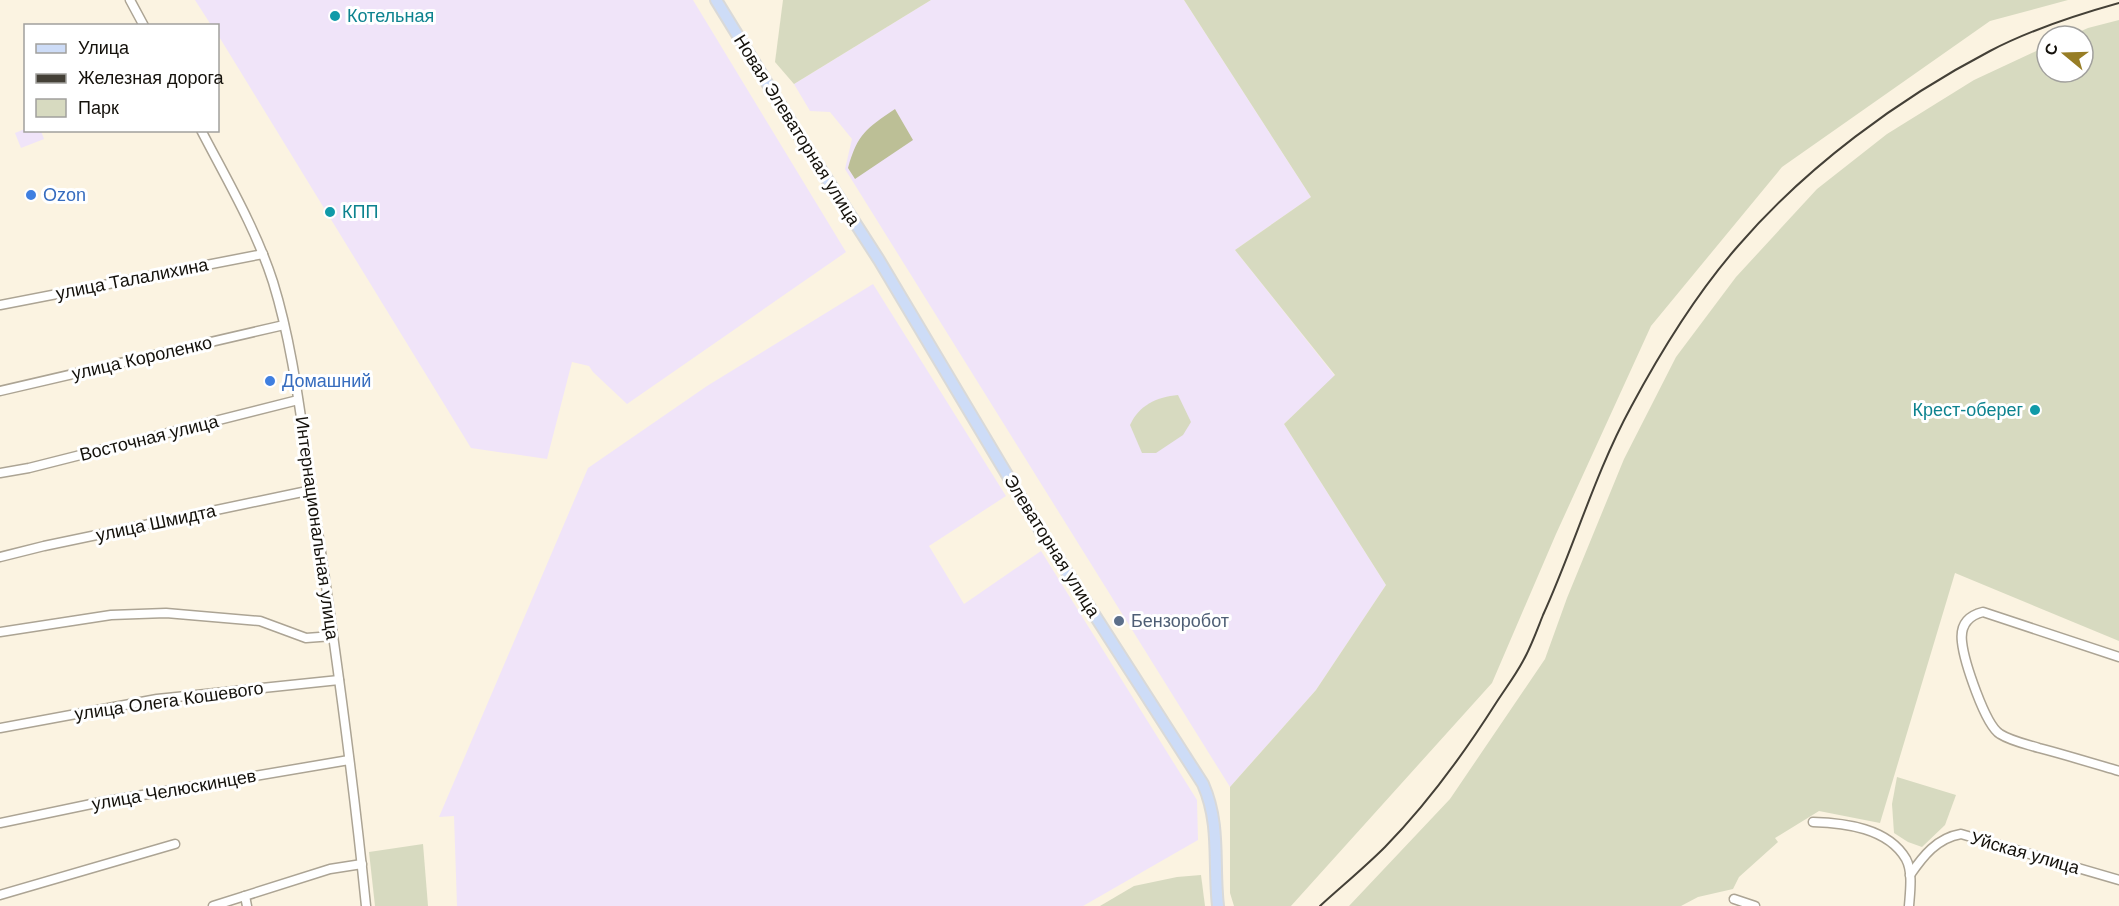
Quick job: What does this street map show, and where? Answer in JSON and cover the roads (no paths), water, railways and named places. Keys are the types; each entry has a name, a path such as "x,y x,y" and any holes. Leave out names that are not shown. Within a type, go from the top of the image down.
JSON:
{"main road":[{"name":"Новая Элеваторная улица","path":"716,0 879,260"},
{"name":"Элеваторная улица","path":"879,260 1040,530 1203,784 1211,802 1215,826 1218,906"}],"street":[{"path":"130,0 143,24"},
{"name":"Интернациональная улица","path":"202,132 263,254 284,325 298,400 333,636 366,906"},
{"name":"улица Талалихина","path":"0,305 263,254"},
{"name":"улица Короленко","path":"0,391 284,325"},
{"name":"Восточная улица","path":"0,473 29,468 298,400"},
{"name":"улица Шмидта","path":"0,557 312,490"},
{"path":"2119,657 1983,612 1974,614 1968,619 1961,635 1969,675 1988,722 1998,734 2119,771"},
{"path":"0,632 111,615 166,613 260,621 306,638 333,636"},
{"name":"улица Олега Кошевого","path":"0,728 157,699 339,680"},
{"name":"улица Челюскинцев","path":"0,823 101,802 349,760"},
{"path":"1813,822 1828,822 1870,831 1886,838 1907,860 1910,875 1909,906"},
{"name":"Уйская улица","path":"1910,875 1929,851 1949,836 1961,834 2119,880"},
{"path":"0,896 175,844"},
{"path":"213,906 330,869 362,864"},
{"path":"245,896 247,906"},
{"path":"1734,899 1755,906"}],"railway":[{"path":"1320,906 1377,854 1416,813 1458,760 1517,672 1534,638 1618,432 1654,365 1680,324 1738,246 1793,189 1823,162 1921,91 2021,36 2119,3"}],"place":[{"name":"Котельная","path":"335,16"},
{"name":"Ozon","path":"31,195"},
{"name":"КПП","path":"330,212"},
{"name":"Домашний","path":"270,381"},
{"name":"Крест-оберег","path":"2035,410"},
{"name":"Бензоробот","path":"1119,621"}]}
